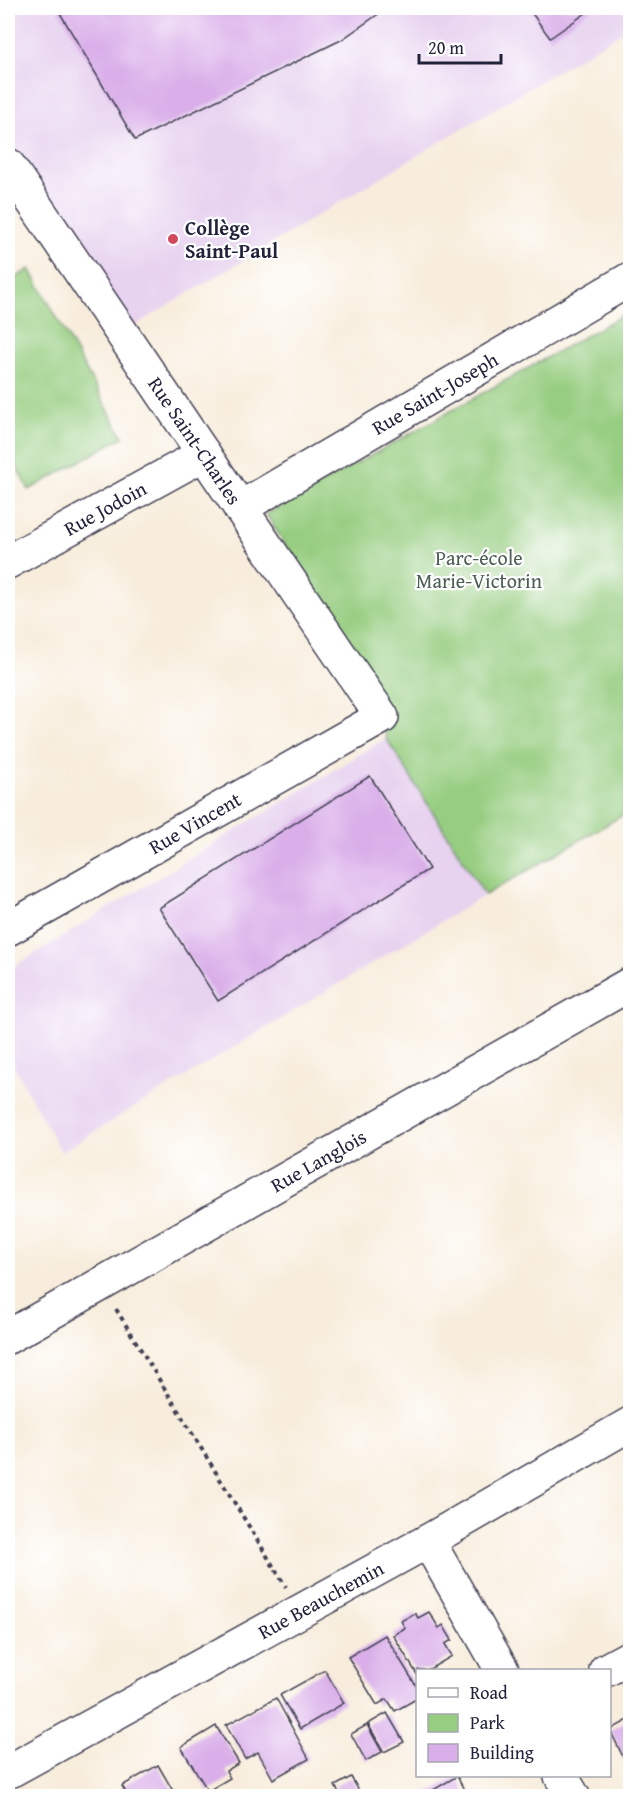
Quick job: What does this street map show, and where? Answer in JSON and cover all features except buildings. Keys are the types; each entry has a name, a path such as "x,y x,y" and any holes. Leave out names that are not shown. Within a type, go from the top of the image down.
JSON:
{"street":[{"name":"Rue Saint-Charles","path":"8,165 382,717"},
{"name":"Rue Saint-Joseph","path":"240,508 630,279"},
{"name":"Rue Jodoin","path":"8,562 204,454"},
{"name":"Rue Vincent","path":"8,929 382,717"},
{"name":"Rue Langlois","path":"8,1337 630,984"},
{"name":"Rue Beauchemin","path":"8,1772 428,1541 630,1424"},
{"path":"428,1541 501,1669"},
{"path":"609,1669 630,1657"},
{"path":"562,1777 573,1797"}],"path":[{"path":"100,1284 301,1610"}],"shaded area":[{"name":"Collège Saint-Paul","path":"8,8 630,8 630,27 126,331 8,147"},
{"path":"386,738 485,895 61,1152 8,1055 8,970"}],"green space":[{"path":"30,269 123,437 29,490 8,451 8,282"},
{"name":"Parc-école Marie-Victorin","path":"630,311 630,811 485,895 386,738 378,695 266,514"}],"place":[{"name":"Collège Saint-Paul","path":"173,239"}]}
